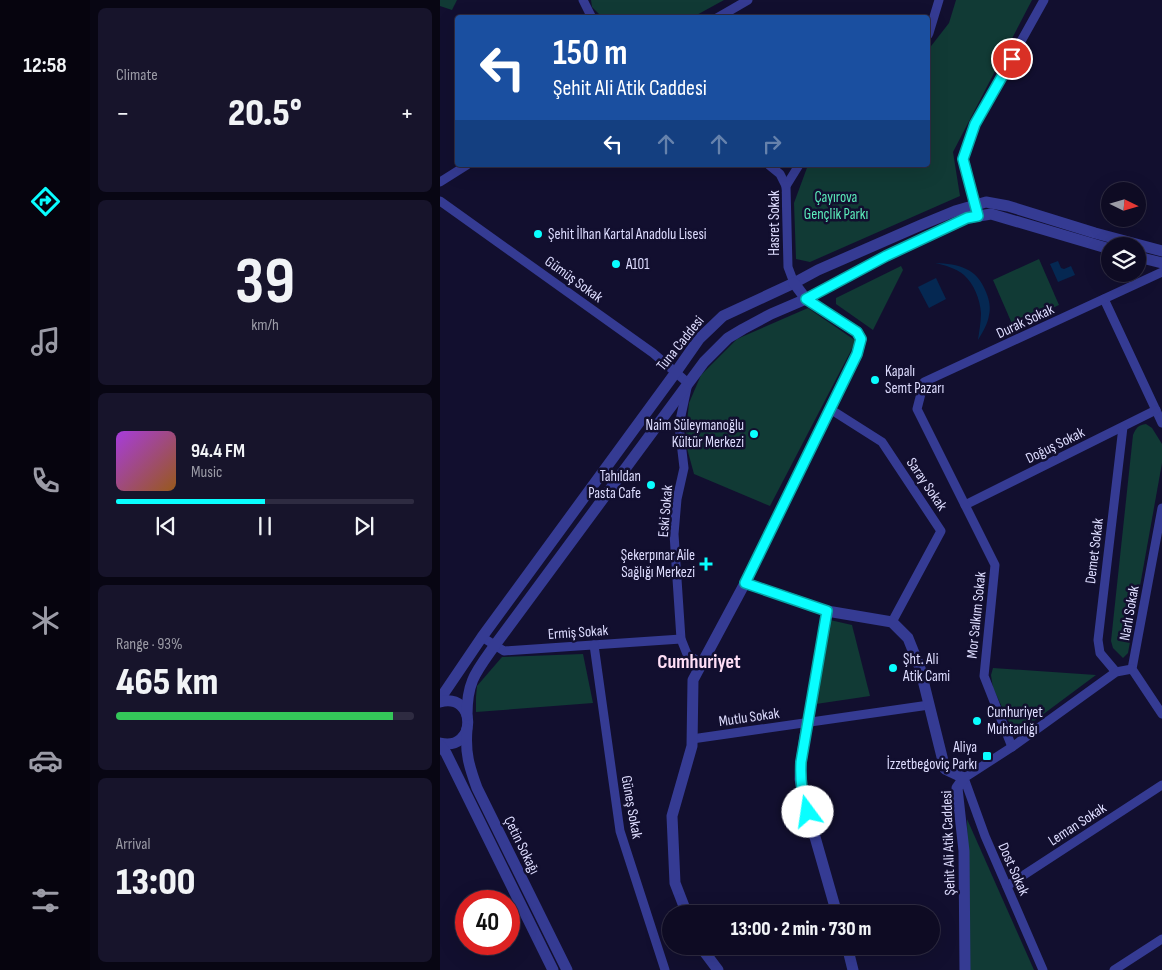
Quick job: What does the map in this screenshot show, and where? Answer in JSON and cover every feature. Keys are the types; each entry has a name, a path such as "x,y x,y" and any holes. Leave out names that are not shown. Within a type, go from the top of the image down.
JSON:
{"street":[{"path":"583,0 590,15"},
{"path":"723,15 748,0"},
{"path":"930,30 939,0"},
{"path":"977,211 963,159 975,124 1044,0"},
{"path":"440,182 464,167"},
{"path":"771,167 780,174 786,186"},
{"name":"Hasret Sokak","path":"794,283 788,267 786,186 798,167"},
{"name":"Gümüş Sokak","path":"440,201 646,348 688,383"},
{"name":"Tuna Caddesi","path":"467,715 467,700 474,675 494,645 704,362 728,338 886,256 967,218 986,202 1008,206 1095,233 1162,251"},
{"name":"Tuna Caddesi","path":"440,700 482,637 699,339 723,316 818,270 955,211 977,211 991,214 1101,246"},
{"path":"1146,259 1162,263"},
{"name":"Durak Sokak","path":"917,409 924,382 1162,272"},
{"path":"684,905 675,883 672,816 692,746 694,680 745,583 857,354 861,339 857,332 806,299 794,283"},
{"path":"1104,300 1162,424"},
{"name":"Eski Sokak","path":"681,639 674,534 677,499 684,468 679,425 688,383"},
{"name":"Saray Sokak","path":"830,409 882,442 941,531 892,622"},
{"name":"Mor Salkım Sokak","path":"917,409 995,565 984,676 1012,747"},
{"name":"Doğuş Sokak","path":"965,505 1156,410"},
{"name":"Demet Sokak","path":"1116,672 1100,653 1098,640 1123,427"},
{"name":"Narlı Sokak","path":"1132,669 1162,508"},
{"path":"745,583 827,611 892,622"},
{"path":"827,611 801,762 800,780 834,905"},
{"name":"Şehit Ali Atik Caddesi","path":"892,622 908,638 920,668 945,769 964,778 958,788 964,851 966,970"},
{"name":"Ermiş Sokak","path":"482,637 504,651 681,639"},
{"path":"681,639 687,654 702,664"},
{"name":"Güneş Sokak","path":"594,645 620,831 665,970"},
{"path":"964,778 1012,747 1116,672 1132,669 1162,714"},
{"path":"440,700 452,701 458,704 467,715"},
{"name":"Mutlu Sokak","path":"692,739 873,712 929,706"},
{"name":"Çetin Sokağı","path":"467,715 466,754 470,771 567,970"},
{"path":"440,744 452,744 459,741 468,729"},
{"path":"440,744 553,970"},
{"name":"Dost Sokak","path":"964,778 985,836 1043,970"},
{"name":"Leman Sokak","path":"1007,886 1162,785"},
{"path":"1114,970 1162,938"},
{"path":"707,955 718,970"},
{"path":"850,955 854,970"}],"green space":[{"path":"440,0 457,0 452,10 440,6"},
{"path":"591,0 724,0 697,15 600,15 592,7"},
{"name":"Çayırova Gençlik Parkı","path":"956,0 1032,0 953,152 960,196 810,262 796,259 794,203 807,167 930,167 930,47 949,23"},
{"path":"1039,259 1059,305 1013,326 993,280"},
{"path":"901,266 903,270 873,330 836,304 836,298"},
{"path":"808,308 856,341 770,506 694,474 685,441 689,403 701,375 737,339"},
{"path":"1146,424 1152,428 1162,444 1162,463 1128,653 1123,658 1113,648 1111,641 1133,435 1138,427"},
{"path":"830,620 852,625 870,696 816,704"},
{"path":"583,654 593,703 476,712 477,686 502,657"},
{"path":"993,668 1096,675 1022,730 1012,728 993,688 991,675"},
{"path":"967,819 1034,970 970,970"}],"water":[{"path":"1058,261 1061,268 1064,269 1071,266 1075,275 1058,282 1050,264"},
{"path":"935,263 959,266 966,269 978,277 982,284 990,309 985,328 978,340 981,313 974,287 961,273 950,267"},
{"path":"936,278 946,299 929,308 918,287"}],"place":[{"name":"Şehit İlhan Kartal Anadolu Lisesi","path":"538,234"},
{"name":"A101","path":"616,264"},
{"name":"Kapalı Semt Pazarı","path":"875,380"},
{"name":"Naim Süleymanoğlu Kültür Merkezi","path":"754,434"},
{"name":"Tahıldan Pasta Cafe","path":"651,485"},
{"name":"Şekerpınar Aile Sağlığı Merkezi","path":"706,564"},
{"name":"Şht. Ali Atik Cami","path":"893,668"},
{"name":"Cunhuriyet Muhtarlığı","path":"977,721"},
{"name":"Aliya İzzetbegoviç Parkı","path":"987,756"}],"district":[{"name":"Cumhuriyet","path":"699,661"}],"route":[{"path":"808,812 800,780 801,762 827,611 745,583 857,354 861,339 857,332 806,299 886,256 967,218 978,216 963,159 975,124 1012,59"}]}
